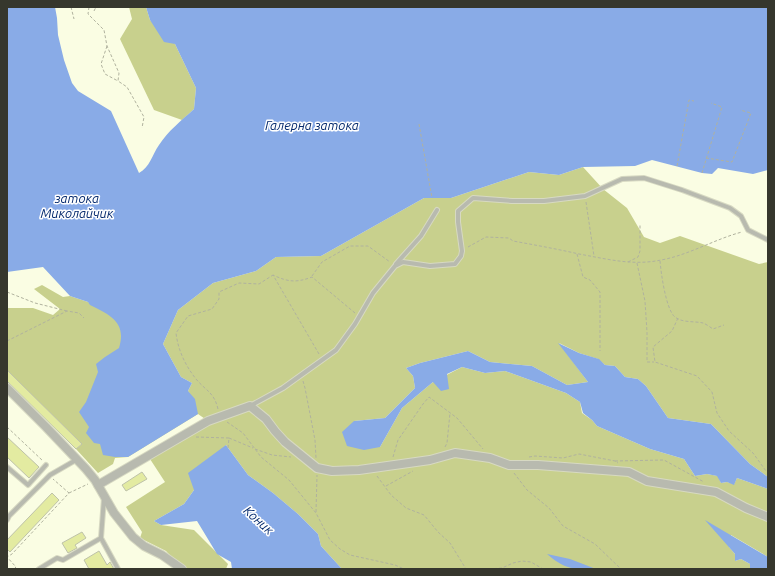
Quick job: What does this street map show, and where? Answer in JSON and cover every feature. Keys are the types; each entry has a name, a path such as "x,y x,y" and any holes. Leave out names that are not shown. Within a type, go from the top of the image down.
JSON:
{"street":[{"path":"7,388 86,469 94,484 104,496 114,513 133,537 144,546 162,555 182,569"},
{"path":"94,484 208,421 250,406 266,419 275,431 304,458 317,468 332,471 359,470 430,460 455,452 490,458 509,465 538,465 629,472 647,481 716,492 746,508 768,517"}],"lane":[{"path":"394,266 403,262 430,266 455,264 461,256 462,250 458,211 474,198 512,201 544,201 585,196 622,179 644,178 730,208 741,216 748,230 768,240"},
{"path":"250,406 283,388 336,350 359,317 373,293 394,266 421,236 437,210"},
{"path":"7,520 9,516 50,475 76,460"},
{"path":"7,467 28,486 46,465"},
{"path":"104,496 101,538 118,569"},
{"path":"39,569 57,558 63,560 101,538"}],"path":[{"path":"71,7 74,19"},
{"path":"89,7 88,14 104,30 107,46 119,73 118,82"},
{"path":"94,11 96,7"},
{"path":"107,46 101,64 105,74 127,87 144,117 142,128"},
{"path":"677,166 689,100 694,101"},
{"path":"702,173 722,107 711,103"},
{"path":"706,158 732,162 751,113 740,110"},
{"path":"419,124 432,198"},
{"path":"585,196 594,257"},
{"path":"628,263 638,257 640,252 640,224"},
{"path":"462,250 486,237 508,238 513,241 594,257 628,263 637,263 660,260 693,250 729,235 748,230"},
{"path":"273,275 287,281 305,280 312,277 322,262 350,246 368,246 394,266"},
{"path":"576,253 583,278 590,280 600,292 600,351"},
{"path":"660,260 664,291 675,317 704,323 713,329 724,325"},
{"path":"637,263 645,301 647,362 655,362 697,376 712,392 717,413 729,431 753,453 766,472 768,472"},
{"path":"273,275 322,360"},
{"path":"273,275 259,284 239,283 219,292 219,300 212,309 188,316 176,332 178,346 182,357 196,378 215,398 220,416 243,433 261,457 289,480 316,513 330,540 350,554 395,565 404,569"},
{"path":"312,277 359,317"},
{"path":"7,292 35,303 79,313 84,318"},
{"path":"7,341 67,311"},
{"path":"655,362 653,347 672,331 678,318"},
{"path":"301,375 315,440 317,468 316,513"},
{"path":"390,466 398,440 429,397 457,418 490,458"},
{"path":"440,457 447,443 450,412"},
{"path":"7,427 46,465"},
{"path":"194,437 229,438 272,455 304,458"},
{"path":"228,448 229,438"},
{"path":"525,458 535,456 563,458 579,454 615,461 664,460 706,483"},
{"path":"615,461 629,472"},
{"path":"509,465 527,490 549,508 563,526 595,544 621,569"},
{"path":"371,468 386,486 391,495 406,508 424,515 438,532 450,543 466,569"},
{"path":"386,486 418,468"},
{"path":"50,475 69,493"},
{"path":"14,569 16,567 7,557 12,554 69,493 94,484"},
{"path":"489,569 502,568 522,561 531,562 543,569"}],"green space":[{"path":"129,7 146,7 150,20 175,44 196,88 194,109 182,120 154,110 120,39 132,19"},
{"path":"583,167 603,189 627,208 644,237 660,243 680,236 759,264 768,262 768,477 750,464 711,424 668,418 646,386 638,379 625,377 615,366 605,365 598,359 579,353 559,343 588,382 567,385 532,366 490,362 468,351 406,368 413,376 415,388 385,418 354,421 380,447 402,408 433,382 462,367 485,373 505,371 566,393 580,402 582,413 592,420 597,426 650,449 684,459 695,476 707,474 718,476 721,483 727,482 734,484 737,478 768,489 768,557 731,535 729,547 735,554 735,561 741,559 750,564 750,569 342,569 321,546 318,534 298,514 248,475 226,445 184,504 154,521 161,525 194,530 228,564 226,569 182,569 166,551 140,538 142,532 126,507 165,482 150,459 210,424 208,421 198,414 128,457 115,458 113,464 98,473 76,449 82,444 7,371 7,308 33,308 53,315 60,309 34,289 42,285 63,297 70,296 88,302 137,325 194,399 188,391 192,383 181,377 163,344 178,310 213,283 256,271 276,257 321,256 424,198 451,198 529,172 559,175"}],"water":[{"name":"Галерна затока","path":"7,7 55,7 58,35 64,60 72,83 78,91 111,111 139,173 146,168 167,135 194,109 196,88 175,44 164,42 150,20 146,7 768,7 768,170 753,174 718,168 712,174 702,173 652,160 635,166 583,167 559,175 529,172 451,198 424,198 321,256 276,257 256,271 213,283 178,310 163,344 181,377 192,383 188,391 195,399 198,414 128,457 103,455 100,444 94,443 86,433 89,427 79,412 86,402 98,372 96,364 119,348 121,332 119,326 110,316 90,305 88,302 70,296 43,267 7,272"},
{"path":"558,343 579,353 599,359 605,365 615,366 625,377 638,379 646,386 668,418 711,424 750,464 768,477 768,489 737,478 734,485 727,482 721,483 717,476 707,474 695,476 684,459 650,449 597,426 583,413 580,402 566,393 505,371 485,373 462,367 447,374 449,389 441,391 433,382 402,408 380,447 364,450 347,446 342,432 354,421 385,418 415,388 413,376 406,368 420,363 468,351 490,362 532,366 567,385 588,382"},
{"name":"Коник","path":"226,445 248,475 298,514 318,534 321,546 342,569 232,569 231,562 217,554 197,521 161,525 154,521 184,504 194,490 188,473"},
{"path":"705,520 768,557 768,569 750,569 750,564 741,559 735,561 735,554"},
{"path":"547,554 570,559 596,569 570,568 559,563"}],"building":[{"path":"7,370 82,444 76,449 7,381"},
{"path":"7,437 39,467 29,478 7,457"},
{"path":"142,472 147,479 126,491 122,485"},
{"path":"52,493 59,500 10,552 7,549 7,540"},
{"path":"82,532 86,538 75,545 77,548 68,553 62,543"},
{"path":"99,551 107,565 110,562 114,569 89,569 84,560"}],"water label":[{"name":"затока Миколайчик","path":"77,206"}]}
